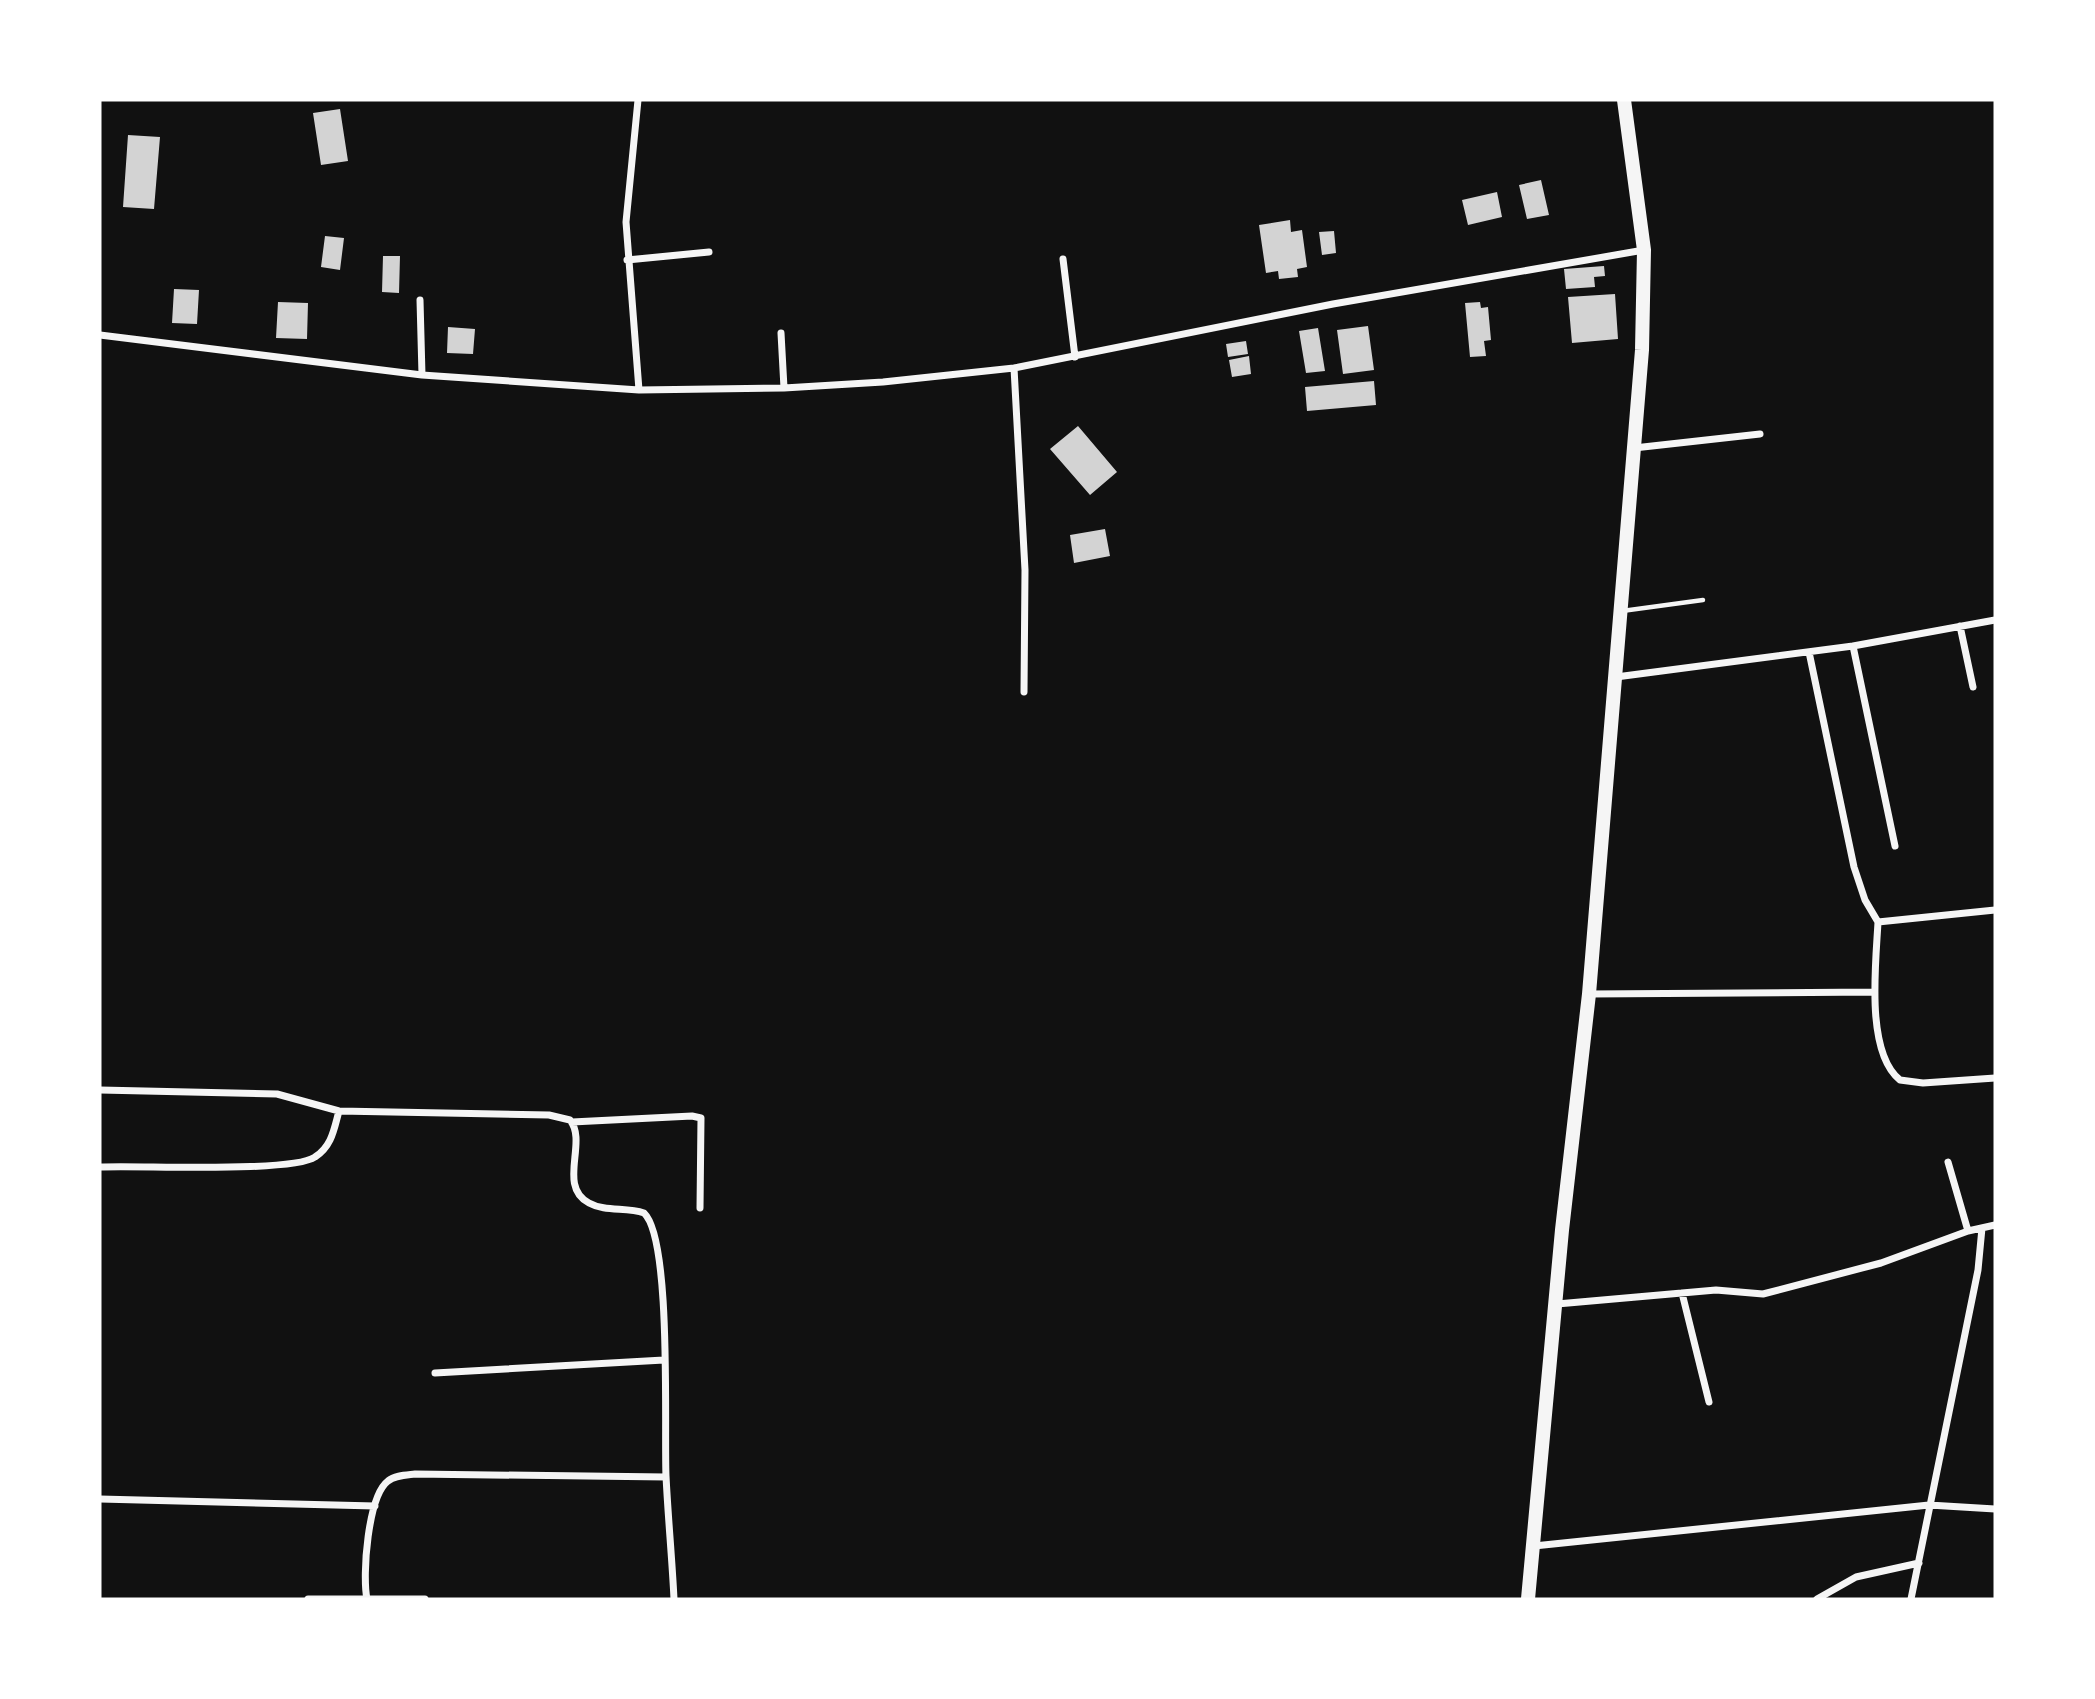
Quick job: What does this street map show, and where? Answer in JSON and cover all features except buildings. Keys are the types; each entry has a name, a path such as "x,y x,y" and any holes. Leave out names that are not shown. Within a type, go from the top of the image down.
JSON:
{"main road":[{"path":"1528,1599 1562,1230 1589,994 1642,350 1644,250 1624,100"}],"street":[{"path":"638,100 627,202 627,260 639,390"},
{"path":"100,335 422,375 639,390 784,388 883,382 1014,368 1333,304 1644,250"},
{"path":"627,260 709,252"},
{"path":"1063,259 1075,357"},
{"path":"421,300 422,375"},
{"path":"781,333 784,388"},
{"path":"1014,368 1025,570 1024,692"},
{"path":"1633,448 1760,434"},
{"path":"1616,677 1853,646 1995,620"},
{"path":"1960,626 1973,687"},
{"path":"1853,646 1895,846"},
{"path":"1809,652 1854,867 1865,900 1878,922 1874,992 1885,1059 1900,1080 1923,1083 1995,1078"},
{"path":"1878,922 1995,910"},
{"path":"1589,994 1874,992"},
{"path":"100,1090 277,1094 339,1111 549,1115 572,1122 692,1116 701,1118 700,1208"},
{"path":"100,1167 268,1167 304,1162 328,1145 339,1111"},
{"path":"572,1122 575,1131 573,1177 579,1194 591,1204 644,1213 653,1226 660,1266 666,1477 674,1599"},
{"path":"1948,1162 1968,1231"},
{"path":"1557,1304 1716,1290 1763,1294 1881,1263 1968,1231 1995,1224"},
{"path":"1911,1599 1965,1338 1982,1228"},
{"path":"1682,1293 1709,1402"},
{"path":"435,1373 664,1360"},
{"path":"367,1598 366,1560 375,1506 386,1482 400,1476 666,1477"},
{"path":"100,1499 375,1506"},
{"path":"1533,1546 1929,1506 1995,1509"},
{"path":"1818,1599 1856,1577 1919,1563"},
{"path":"308,1599 425,1599"}],"lane":[{"path":"1621,611 1703,600"}]}
